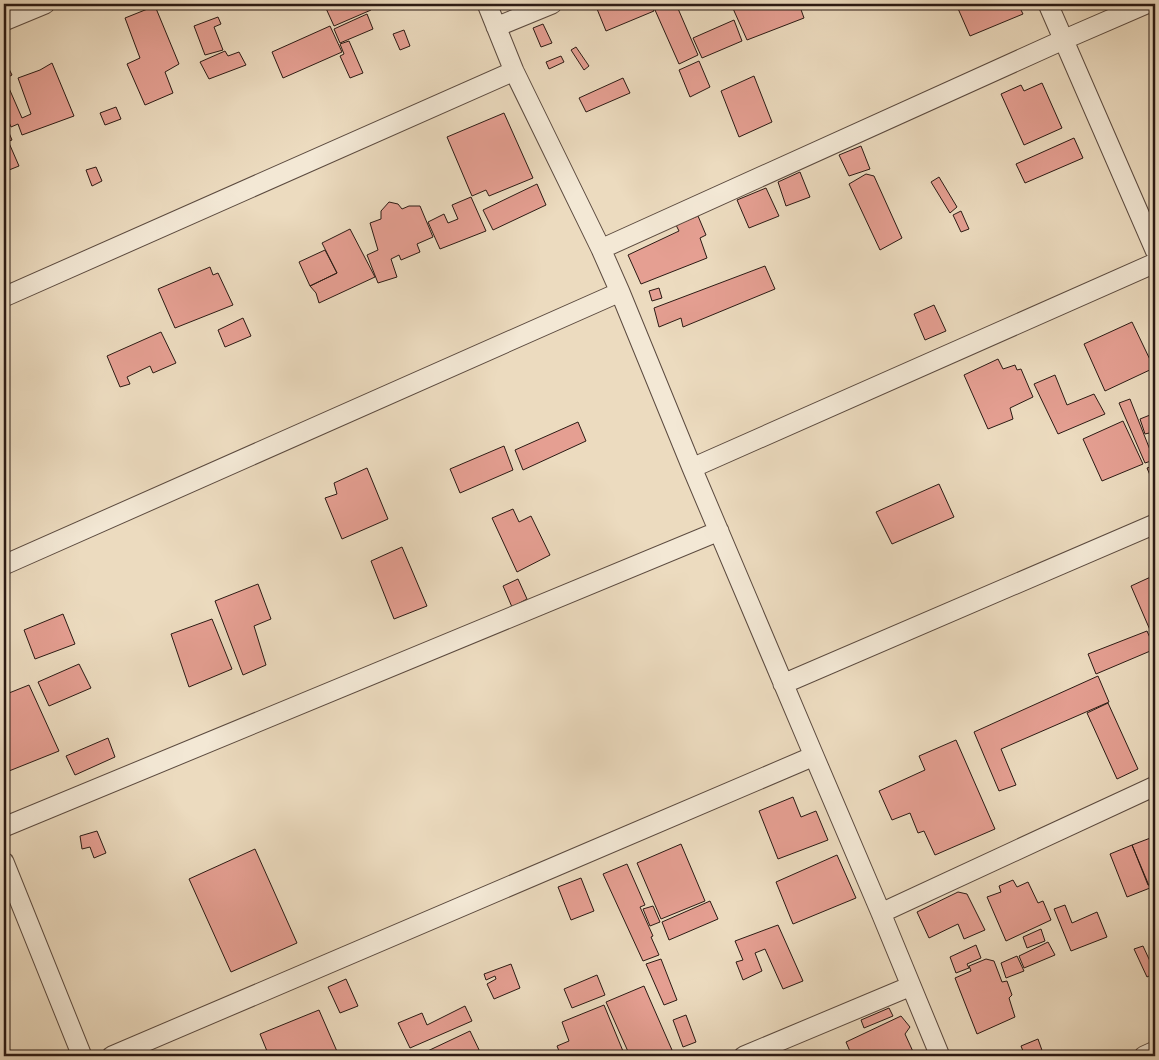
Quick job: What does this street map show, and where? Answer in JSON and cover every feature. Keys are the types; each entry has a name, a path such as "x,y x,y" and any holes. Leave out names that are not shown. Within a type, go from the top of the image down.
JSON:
{"street":[{"path":"4,21 44,4"},
{"path":"487,4 514,71 620,292 783,684 882,913 940,1056"},
{"path":"496,27 552,4"},
{"path":"1048,4 1155,250"},
{"path":"601,249 1146,4"},
{"path":"4,297 514,71"},
{"path":"692,468 1155,263"},
{"path":"4,565 620,292"},
{"path":"783,684 1155,524"},
{"path":"4,827 719,531"},
{"path":"112,1056 814,756"},
{"path":"882,913 1155,786"},
{"path":"4,862 82,1056"},
{"path":"744,1056 911,986"},
{"path":"1144,1056 1155,1051"}],"building":[{"path":"324,4 369,4 371,10 334,26"},
{"path":"595,4 650,4 654,11 606,31"},
{"path":"669,4 676,4 698,55 679,64 655,10"},
{"path":"731,4 752,4 753,6 759,4 799,4 804,18 747,40"},
{"path":"956,4 1018,4 1023,14 970,36"},
{"path":"155,6 179,64 165,72 173,93 145,105 127,64 140,58 125,18"},
{"path":"367,14 373,29 340,43 334,29"},
{"path":"218,17 221,24 214,27 223,50 205,55 194,26"},
{"path":"734,20 742,41 702,58 693,38"},
{"path":"543,24 552,43 541,47 533,28"},
{"path":"330,26 342,52 283,78 272,52"},
{"path":"404,30 410,46 400,50 393,34"},
{"path":"349,41 363,73 350,78 340,56 344,54 340,44"},
{"path":"576,47 589,66 584,70 571,50"},
{"path":"225,51 228,56 239,52 246,65 209,79 200,62"},
{"path":"561,56 564,62 549,69 546,62"},
{"path":"4,59 12,75 5,79 22,118 31,114 18,78 40,70 52,63 74,116 22,135 18,124 11,127 4,110"},
{"path":"699,61 710,87 690,97 679,70"},
{"path":"754,76 772,122 739,137 721,91"},
{"path":"623,78 630,93 586,112 579,98"},
{"path":"1042,83 1062,128 1024,145 1001,94 1021,85 1024,91"},
{"path":"116,107 121,119 105,125 100,113"},
{"path":"504,113 533,178 489,196 486,190 472,196 447,137"},
{"path":"7,128 12,140 4,143 4,129"},
{"path":"1074,138 1083,158 1025,183 1016,164"},
{"path":"9,143 19,166 4,172 4,145"},
{"path":"861,146 870,169 849,176 839,155"},
{"path":"96,167 102,181 92,186 86,170"},
{"path":"800,172 810,197 786,206 778,182"},
{"path":"866,174 874,176 902,238 880,250 849,184"},
{"path":"939,177 957,207 950,213 931,182"},
{"path":"537,184 546,205 493,230 483,210"},
{"path":"766,188 779,216 749,228 737,200"},
{"path":"471,197 486,231 440,249 428,222 444,214 448,223 458,219 452,205"},
{"path":"389,202 398,204 402,209 409,206 420,206 433,237 417,244 420,252 401,260 399,255 391,259 397,277 378,283 367,255 378,250 370,223 381,219 381,211"},
{"path":"961,211 969,229 961,232 953,215"},
{"path":"698,216 706,235 700,238 707,258 641,284 628,255 679,231 676,225"},
{"path":"350,229 375,277 319,303 316,293 310,286 337,273 322,243"},
{"path":"325,250 337,273 310,286 299,262"},
{"path":"765,266 775,289 683,327 681,318 659,327 654,308"},
{"path":"210,267 213,275 218,273 233,305 175,328 158,289"},
{"path":"659,288 662,298 652,301 649,291"},
{"path":"934,305 946,331 925,340 914,314"},
{"path":"243,318 251,336 225,347 218,330"},
{"path":"1132,322 1154,368 1105,391 1084,344"},
{"path":"161,332 176,363 153,373 150,366 127,377 130,384 120,387 107,356"},
{"path":"998,359 1003,369 1015,365 1017,370 1021,369 1033,397 1010,408 1013,419 988,429 964,375"},
{"path":"1055,375 1067,405 1094,394 1105,414 1058,434 1034,384"},
{"path":"1130,399 1154,460 1145,463 1119,403"},
{"path":"1155,413 1155,447 1149,433 1145,434 1140,419"},
{"path":"1123,421 1143,464 1102,481 1083,439"},
{"path":"578,422 586,441 523,470 515,450"},
{"path":"504,446 513,470 460,493 450,469"},
{"path":"1155,465 1155,487 1147,468"},
{"path":"367,468 388,519 342,539 325,498 337,494 334,483"},
{"path":"939,484 954,517 892,544 876,512"},
{"path":"513,509 519,522 531,516 550,555 517,572 492,518"},
{"path":"402,547 427,606 394,619 371,561"},
{"path":"1155,575 1155,628 1150,630 1131,586"},
{"path":"518,579 527,599 512,607 503,586"},
{"path":"258,584 271,619 254,626 266,665 243,675 215,601"},
{"path":"63,614 75,644 35,659 24,630"},
{"path":"212,619 232,669 189,687 171,634"},
{"path":"1147,631 1155,649 1096,674 1088,654"},
{"path":"79,664 91,688 49,706 38,682"},
{"path":"1098,676 1109,702 1001,749 1016,785 999,791 974,732"},
{"path":"29,685 59,751 4,773 4,695"},
{"path":"1108,703 1138,769 1117,779 1087,713"},
{"path":"108,738 115,757 75,775 66,756"},
{"path":"956,740 995,829 935,855 924,831 918,833 910,813 892,820 879,791 925,770 919,756"},
{"path":"793,797 801,817 816,811 828,840 778,859 759,811"},
{"path":"97,831 106,853 94,858 90,847 82,849 80,836"},
{"path":"1153,837 1155,842 1155,882 1148,885 1132,845"},
{"path":"681,844 705,901 661,919 637,863"},
{"path":"1132,845 1150,888 1127,897 1110,854"},
{"path":"255,849 297,943 231,972 189,879"},
{"path":"837,855 856,898 793,924 776,882"},
{"path":"627,864 645,905 640,907 659,955 643,961 603,874"},
{"path":"581,878 594,911 571,920 558,887"},
{"path":"1013,880 1017,887 1028,882 1038,903 1043,901 1051,920 1006,941 987,897 1001,892 999,886"},
{"path":"958,892 967,894 985,930 964,939 958,924 929,938 917,912"},
{"path":"710,901 718,919 669,940 662,922"},
{"path":"1065,905 1072,923 1097,912 1107,937 1071,951 1054,909"},
{"path":"653,906 660,922 650,926 643,909"},
{"path":"778,925 803,981 783,989 765,949 755,953 762,971 743,980 736,962 743,960 735,941"},
{"path":"1041,929 1045,941 1027,948 1023,937"},
{"path":"1048,942 1055,955 1024,968 1019,956"},
{"path":"976,945 981,958 967,964 969,968 956,973 950,957"},
{"path":"1143,946 1155,972 1147,977 1134,949"},
{"path":"1017,956 1024,971 1006,978 1001,963"},
{"path":"661,959 677,1000 664,1005 646,964"},
{"path":"986,959 994,961 1002,982 1007,981 1012,995 1009,998 1015,1017 977,1034 955,978 971,971 969,966"},
{"path":"511,964 520,988 494,999 487,984 496,979 495,976 486,980 484,974"},
{"path":"597,975 605,995 572,1008 564,989"},
{"path":"346,979 358,1006 340,1013 328,987"},
{"path":"644,986 672,1050 656,1056 630,1056 606,1002"},
{"path":"604,1005 625,1056 561,1056 557,1046 569,1041 562,1022"},
{"path":"465,1006 472,1021 410,1048 398,1023 422,1013 427,1025"},
{"path":"889,1008 893,1016 864,1028 861,1020"},
{"path":"319,1010 339,1056 269,1056 260,1034"},
{"path":"686,1015 696,1042 683,1047 673,1020"},
{"path":"901,1016 910,1027 905,1034 915,1056 852,1056 846,1042"},
{"path":"470,1031 482,1056 417,1056"},
{"path":"1038,1039 1044,1056 1025,1056 1021,1046"}]}
